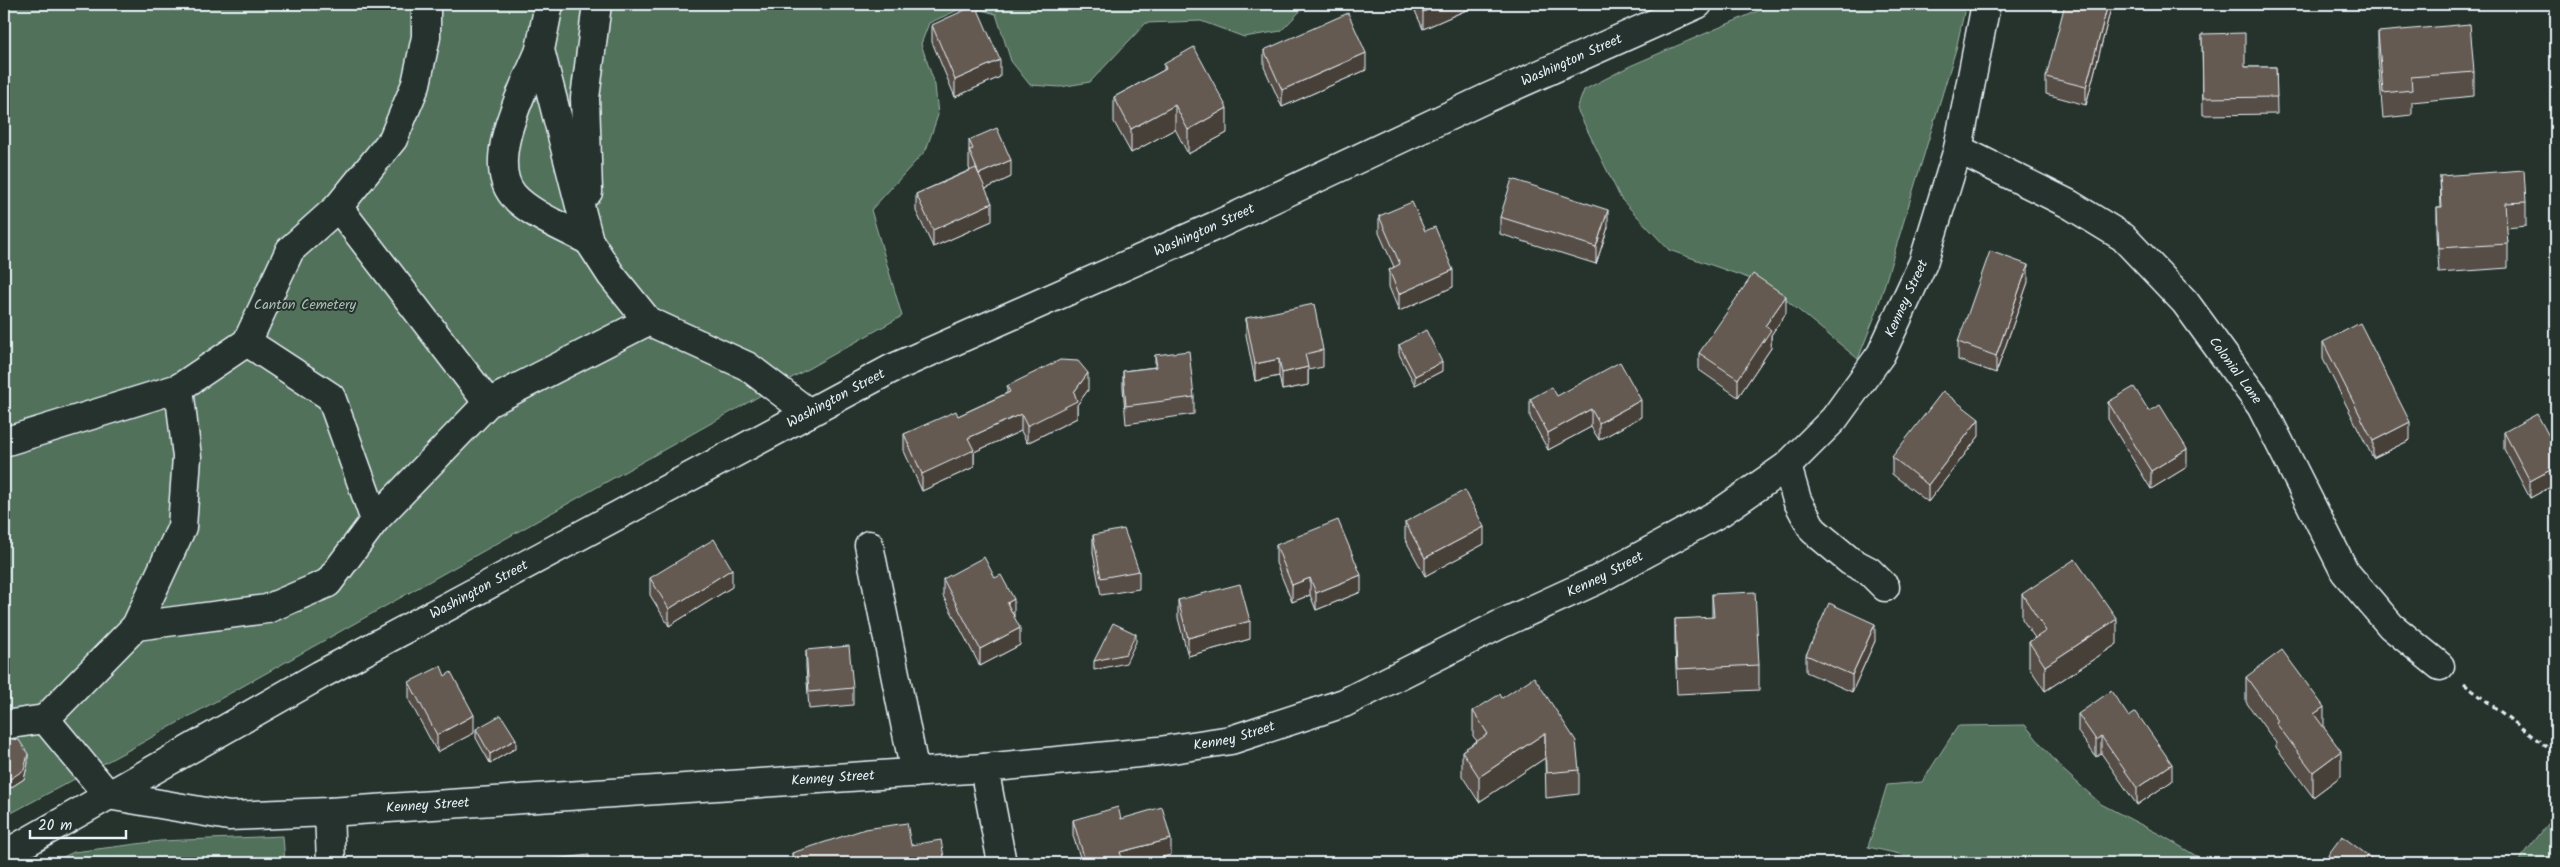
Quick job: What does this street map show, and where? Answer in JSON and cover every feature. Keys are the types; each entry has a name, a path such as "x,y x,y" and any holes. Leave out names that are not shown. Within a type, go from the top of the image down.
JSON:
{"street":[{"path":"4,442 179,388 247,342 290,250 338,207 393,139 416,84 426,37 426,4"},
{"path":"549,4 540,50 512,120 502,165 505,181 514,196 525,206 589,241"},
{"path":"589,241 585,98 597,4"},
{"name":"Washington Street","path":"4,855 328,670 891,369 1216,226 1487,98 1698,4"},
{"name":"Kenney Street","path":"108,795 229,816 329,812 984,768 1158,751 1231,740 1344,703 1501,624 1597,580 1721,512 1787,466 1834,419 1881,354 1923,263 1958,149 1986,4"},
{"path":"540,50 589,241 611,275 648,321 747,366 808,413"},
{"name":"Colonial Lane","path":"1958,149 2069,204 2123,237 2186,302 2261,406 2345,572 2391,626 2440,666"},
{"path":"338,207 488,403"},
{"path":"136,626 267,609 328,583 375,520 488,403 648,321"},
{"path":"247,342 331,397 375,520"},
{"path":"4,726 45,719 136,626 182,527 187,457 179,388"},
{"path":"1787,466 1797,500 1813,530 1850,561 1869,571 1885,587"},
{"path":"869,545 915,773"},
{"path":"45,719 108,795"},
{"path":"984,768 1002,863"},
{"path":"329,812 331,863"}],"path":[{"path":"2440,666 2556,754"}],"green space":[{"name":"Canton Cemetery","path":"4,4 1307,4 1281,31 1244,37 1201,21 1146,23 1090,82 1060,87 1030,85 1011,61 996,14 967,6 929,23 921,44 935,85 938,115 926,150 871,210 902,316 138,745 4,817"},
{"path":"1774,4 1966,4 1956,49 1876,313 1858,359 1768,285 1669,250 1621,199 1577,109 1584,90 1630,66"},
{"path":"2025,725 2061,768 2101,804 2163,836 2208,863 1940,863 1868,847 1887,785 1922,782 1958,726"},
{"path":"2556,814 2556,863 2517,863"},
{"path":"283,836 285,863 50,863 74,852 160,841"}],"building":[{"path":"1420,4 1442,4 1423,12"},
{"path":"2065,4 2108,4 2086,87 2046,77"},
{"path":"976,5 1000,60 955,80 932,25"},
{"path":"1348,13 1366,53 1282,90 1264,50"},
{"path":"2470,24 2474,72 2411,77 2412,90 2383,93 2378,32"},
{"path":"2245,33 2245,67 2276,67 2277,97 2203,98 2202,34"},
{"path":"1194,47 1227,108 1188,130 1175,105 1131,129 1114,97 1166,69 1164,64"},
{"path":"997,128 1011,160 979,174 969,150 973,149 969,140"},
{"path":"976,168 992,203 933,230 916,194"},
{"path":"2524,170 2526,202 2505,203 2508,244 2439,248 2437,208 2442,208 2440,176"},
{"path":"1512,179 1608,210 1596,247 1500,217"},
{"path":"1412,202 1425,231 1435,227 1453,270 1399,294 1389,270 1400,264 1379,216"},
{"path":"1990,251 2028,265 1996,356 1958,342"},
{"path":"1753,274 1786,296 1765,326 1771,330 1738,379 1699,353"},
{"path":"1314,304 1323,350 1305,354 1308,367 1282,373 1279,359 1255,364 1246,318"},
{"path":"2360,323 2410,422 2373,441 2323,342"},
{"path":"1426,330 1442,362 1415,376 1399,345"},
{"path":"1189,351 1194,397 1126,406 1123,371 1157,367 1155,355"},
{"path":"1060,360 1078,361 1088,373 1074,392 1077,401 1027,426 1021,414 968,438 974,450 922,474 904,434 956,411 958,416 1010,392 1007,386"},
{"path":"1620,362 1641,400 1599,423 1591,409 1548,433 1530,399 1552,387 1557,396"},
{"path":"2134,387 2149,411 2160,405 2187,449 2151,471 2108,402"},
{"path":"1943,391 1979,419 1928,485 1892,457"},
{"path":"2537,414 2556,449 2556,467 2530,481 2504,432"},
{"path":"1465,490 1484,527 1425,558 1405,522"},
{"path":"1338,520 1361,575 1316,593 1310,578 1292,585 1276,545"},
{"path":"1124,529 1139,571 1101,578 1093,535"},
{"path":"714,539 732,569 669,609 650,578"},
{"path":"2556,556 2556,574 2549,560"},
{"path":"984,557 995,578 1001,575 1014,599 1007,603 1020,628 980,649 943,579"},
{"path":"2075,559 2117,619 2045,666 2029,642 2046,631 2022,594"},
{"path":"1240,584 1250,621 1188,638 1178,600"},
{"path":"1755,592 1759,665 1677,669 1675,619 1714,617 1712,594"},
{"path":"1829,603 1875,624 1852,675 1806,655"},
{"path":"1113,623 1136,634 1126,654 1094,661"},
{"path":"849,646 853,688 809,692 806,650"},
{"path":"2282,650 2324,707 2314,714 2341,751 2313,772 2276,723 2278,721 2246,677"},
{"path":"441,666 445,676 451,672 474,715 437,735 409,682"},
{"path":"1534,677 1576,741 1579,770 1546,773 1545,733 1479,777 1462,751 1488,734 1473,711 1500,694 1502,698"},
{"path":"2111,691 2129,717 2136,712 2172,764 2137,788 2101,736 2096,740 2078,714"},
{"path":"501,715 516,739 490,754 476,729"},
{"path":"4,738 19,740 28,754 24,770 10,779 4,778"},
{"path":"1118,807 1121,819 1162,807 1171,839 1120,852 1123,861 1115,863 1092,863 1090,858 1085,860 1073,820"},
{"path":"907,823 911,845 941,840 945,863 795,863 792,853 865,829"},
{"path":"2342,836 2378,863 2322,863"},
{"path":"589,855 590,863 528,863 528,862"}]}
